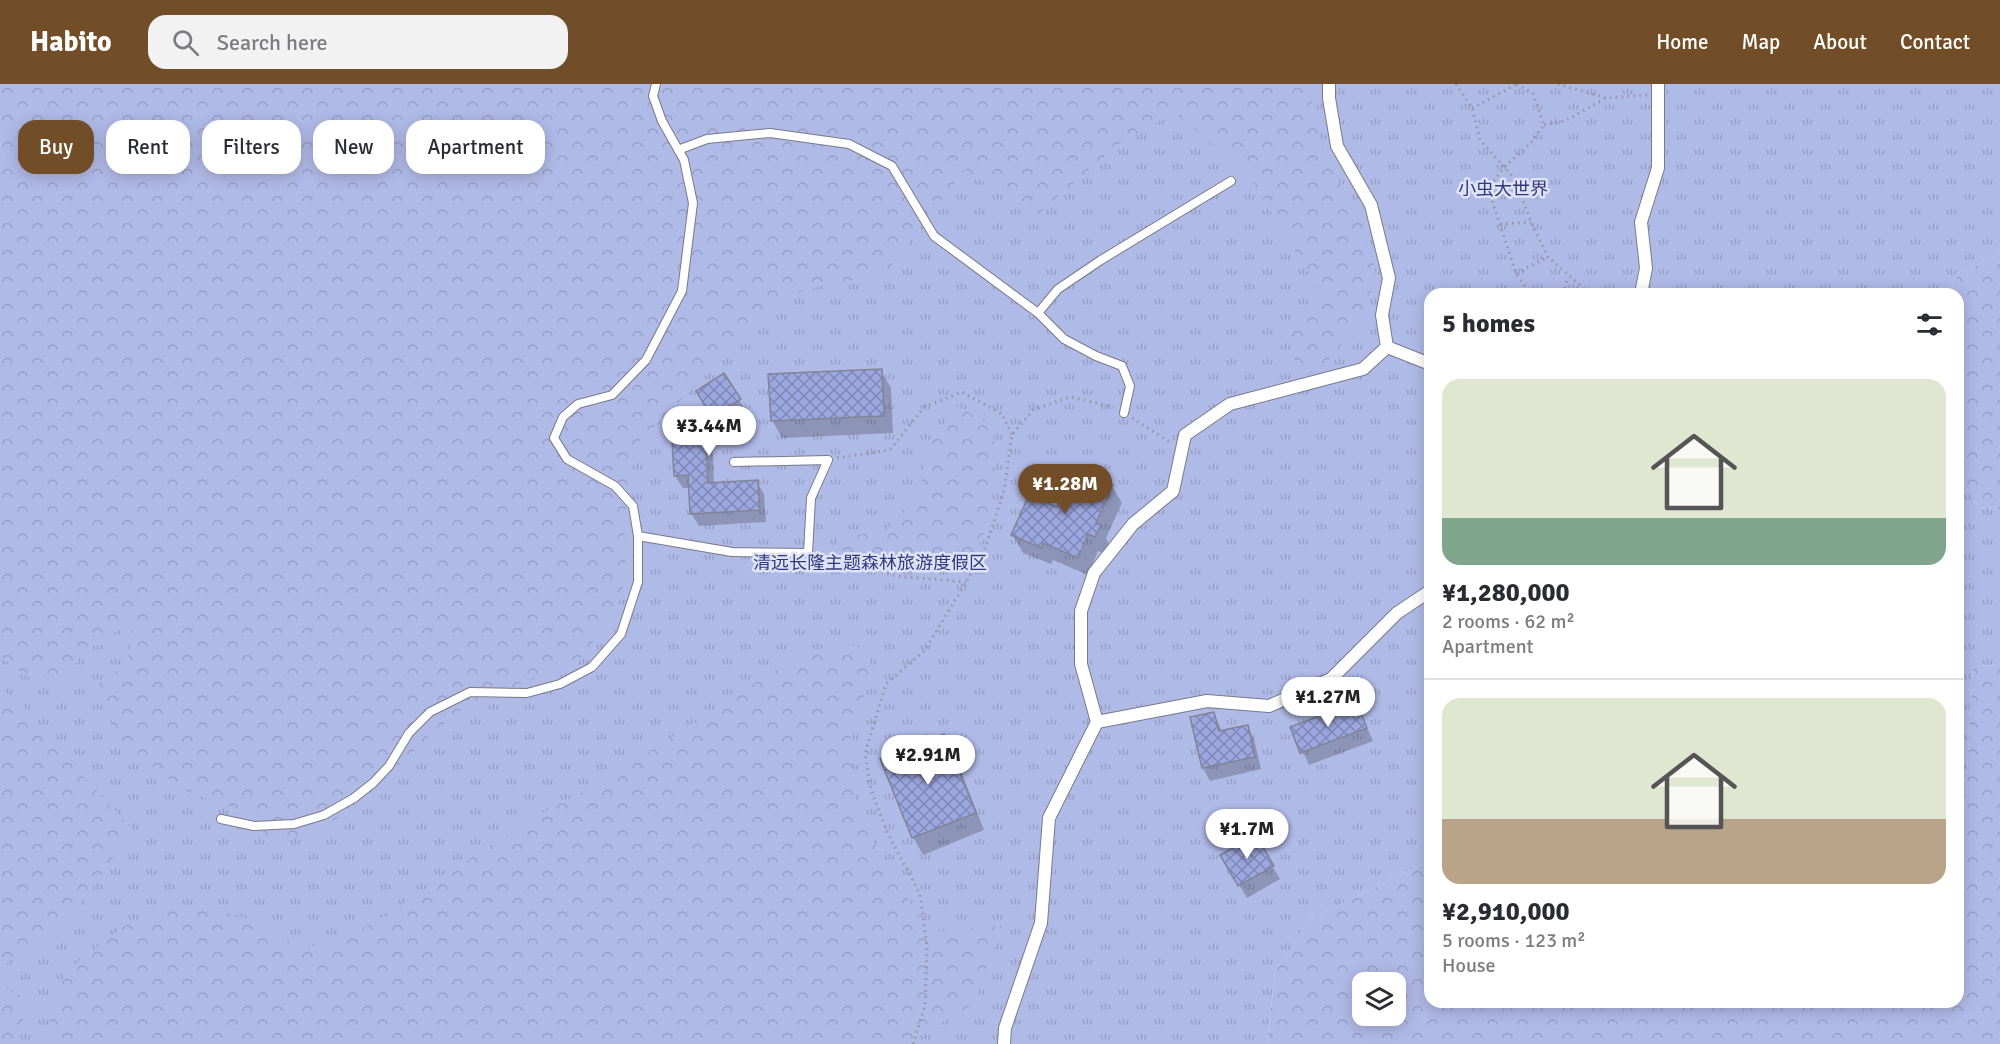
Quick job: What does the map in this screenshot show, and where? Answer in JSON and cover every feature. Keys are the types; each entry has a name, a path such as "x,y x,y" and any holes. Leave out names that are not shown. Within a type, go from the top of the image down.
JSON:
{"street":[{"path":"1329,84 1337,146 1371,205 1389,278 1382,315 1387,347"},
{"path":"1642,288 1646,268 1641,222 1658,168 1658,89"},
{"path":"1387,347 1424,362"},
{"path":"1004,1044 1005,1028 1041,923 1049,818 1097,722 1082,664 1081,611 1094,573 1133,524 1173,491 1185,435 1230,404 1363,369 1387,347"},
{"path":"1097,722 1207,701 1269,706 1331,679 1397,613 1424,595"}],"lane":[{"path":"221,819 254,826 294,824 324,815 354,798 373,783 389,766 409,733 430,712 470,692 527,693 560,684 592,667 621,634 638,582 638,536 633,506 615,486 567,459 554,438 564,417 578,404 612,395 646,360 682,291 693,203 684,160 662,121 653,96 656,84"},
{"path":"678,150 707,139 770,133 849,144 892,166 934,236 1038,313 1064,339 1096,356 1122,366 1130,386 1124,413"},
{"path":"1038,313 1058,289 1101,260 1231,181"},
{"path":"638,536 732,552 808,553 811,498 828,460 734,462"}],"path":[{"path":"1456,84 1472,108 1480,140 1515,178 1531,222 1548,257 1583,288"},
{"path":"1472,108 1517,84 1533,94 1544,125"},
{"path":"1558,84 1606,98"},
{"path":"1526,288 1516,273 1488,189 1504,166 1530,144 1544,125 1565,121 1606,98 1658,89"},
{"path":"1500,224 1531,222"},
{"path":"1516,273 1548,257"},
{"path":"1565,288 1568,276"},
{"path":"828,460 890,450 924,407 962,392 1002,414 1012,435"},
{"path":"913,1044 925,1006 927,946 920,894 887,832 871,790 865,753 886,684 925,650 983,554 1004,491 1012,435 1033,410 1070,397 1116,408 1182,449"},
{"path":"808,553 896,576 966,582"}],"green space":[{"path":"0,84 1307,84 1326,159 1363,223 1376,274 1363,320 1327,362 1299,380 1286,324 1322,295 1251,179 1174,112 1115,147 1036,216 965,170 883,276 833,283 799,292 760,321 629,452 624,539 627,571 617,609 578,662 536,676 504,692 465,707 431,734 370,794 323,828 270,844 263,835 266,821 184,790 127,748 106,711 99,681 121,669 130,651 132,625 119,628 104,645 92,646 79,654 72,676 55,686 25,675 0,655"},
{"name":"清远长隆主题森林旅游度假区","path":"594,84 2000,84 2000,254 1958,273 1952,288 1424,288 1424,863 1310,919 1275,971 1267,1044 0,1044 0,475 457,174 545,174 545,120 539,120"},
{"path":"2000,254 2000,510 1979,507 1964,486 1964,288 1952,288 1958,273"},
{"path":"958,406 993,427 996,483 982,539 962,571 896,564 839,550 838,539 887,529 917,500 930,443"},
{"path":"1964,486 1979,507 2000,510 2000,666 1973,665 1965,811"},
{"path":"865,644 872,674 850,736 855,803 897,886 933,932 1002,926 974,1004 905,1044 46,1044 49,1025 66,971 127,924 163,910 197,906 241,916 282,939 301,946 324,945 344,938 380,919 542,813 609,778 783,665 813,650"},
{"path":"1973,665 2000,666 2000,1044 1267,1044 1275,971 1310,919 1424,863 1424,1008 1964,1008 1964,811"},
{"path":"0,688 21,703 65,757 132,829 71,917 47,940 0,969"},
{"path":"0,987 34,1001 12,1044 0,1044"}],"building":[{"path":"882,369 884,416 771,421 768,374"},
{"path":"724,373 741,399 705,421 708,483 758,480 760,510 690,514 688,475 674,476 671,421 686,420 685,412 708,411 696,391"},
{"path":"1074,468 1113,485 1096,523 1101,525 1095,537 1088,534 1078,558 1043,543 1041,548 1011,535 1029,495 1057,507"},
{"path":"1357,702 1367,728 1300,753 1290,727"},
{"path":"1214,712 1219,731 1248,725 1255,757 1202,768 1190,717"},
{"path":"944,734 976,813 912,838 880,759"},
{"path":"1256,835 1274,866 1238,886 1220,855"}],"park label":[{"name":"小虫大世界","path":"1503,189"}]}
